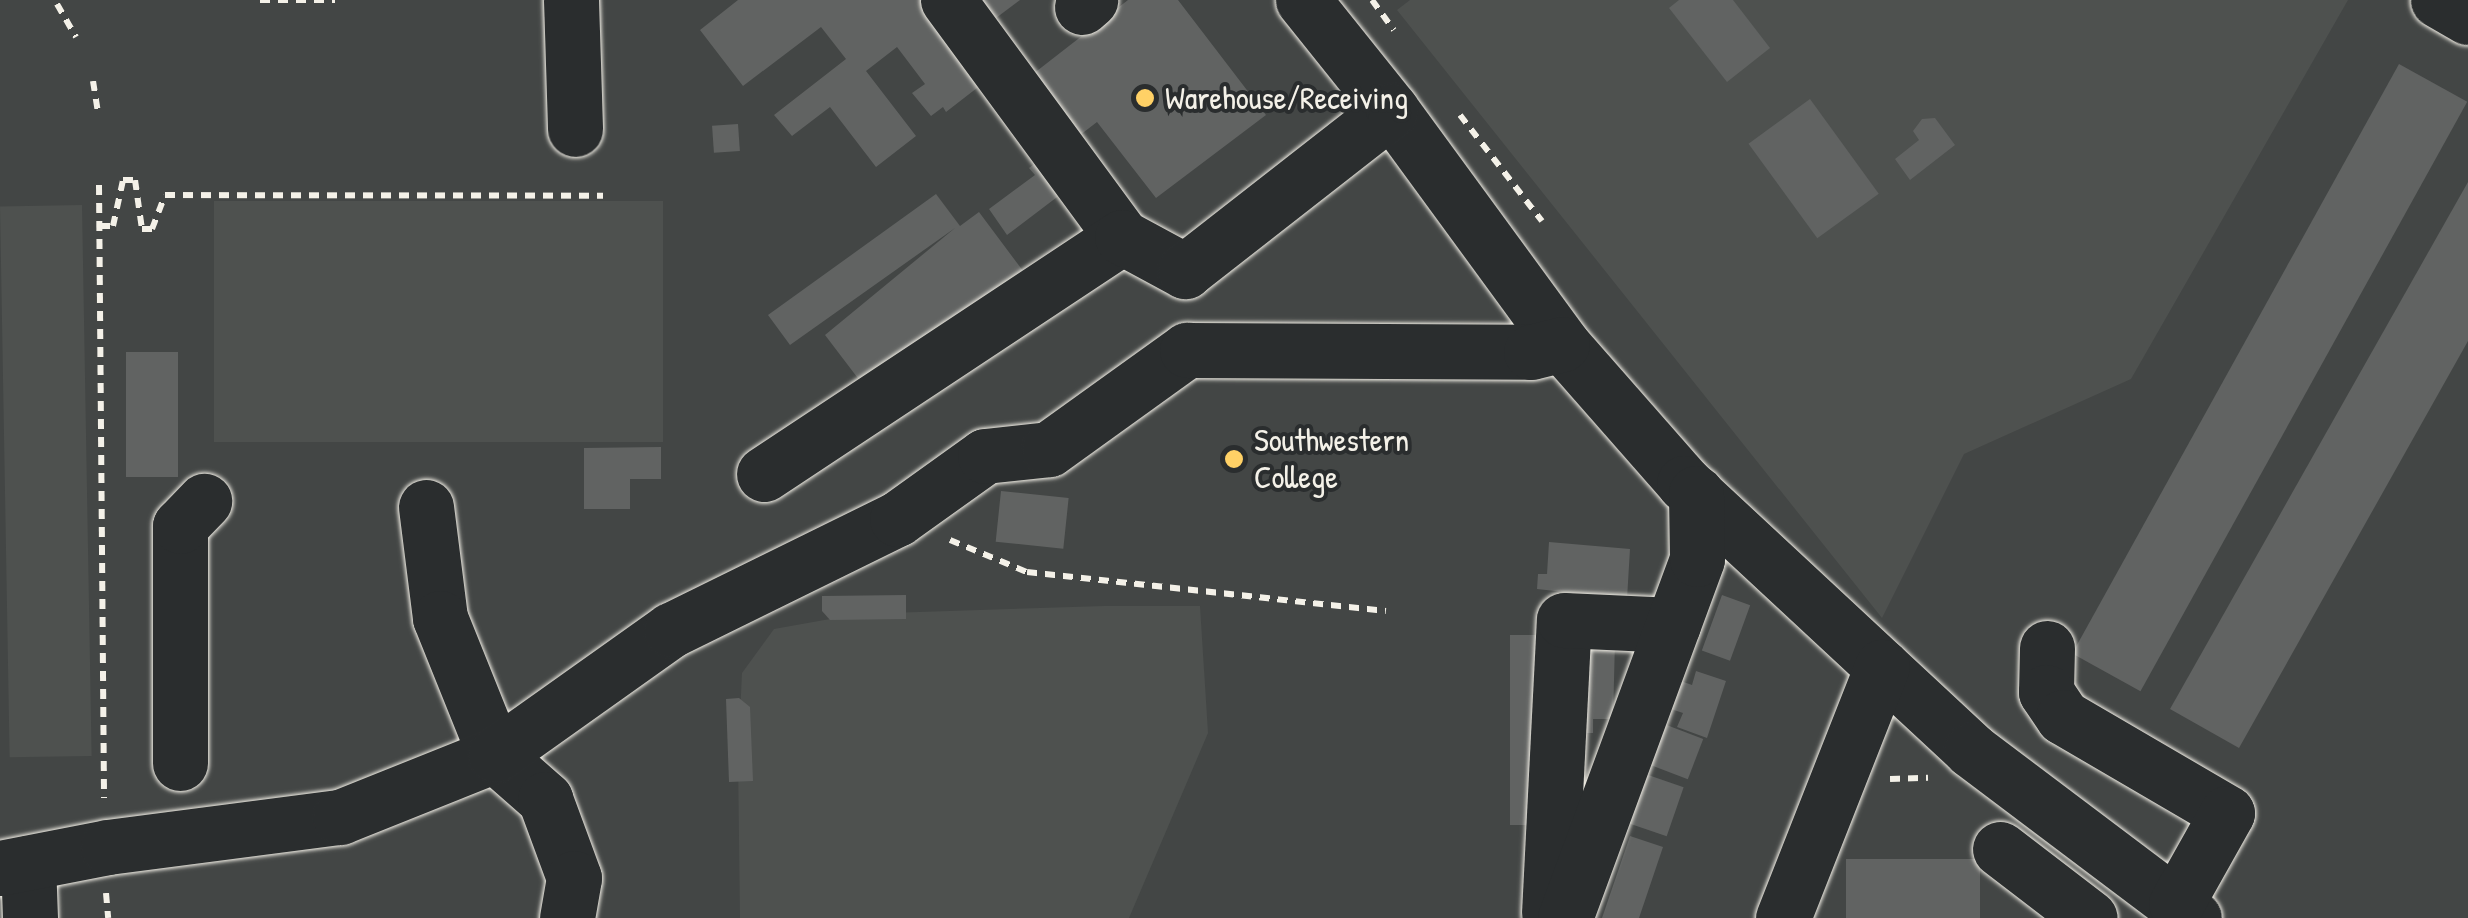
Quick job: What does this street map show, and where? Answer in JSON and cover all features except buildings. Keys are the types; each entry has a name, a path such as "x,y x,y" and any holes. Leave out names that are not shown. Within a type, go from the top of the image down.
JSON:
{"lane":[{"path":"571,0 575,129"},
{"path":"948,0 1122,238 1185,271 1391,110"},
{"path":"2438,0 2468,17"},
{"path":"1308,2 1562,344 1696,494 1972,750 2185,911 2227,813 2064,717 2046,692 2047,648"},
{"path":"764,474 1122,238"},
{"path":"30,918 14,866 108,847 340,817 495,755 671,630 898,519 986,456 1049,449 1187,350 1531,352 1562,344"},
{"path":"1565,918 1698,558 1696,494"},
{"path":"180,763 180,526 204,501"},
{"path":"426,507 440,618 495,755 545,799 574,878 567,918"},
{"path":"1549,918 1564,620 1673,624"},
{"path":"1783,918 1882,667"},
{"path":"2000,849 2090,918"}],"path":[{"path":"260,0 335,0"},
{"path":"58,4 76,37"},
{"path":"93,80 98,112"},
{"path":"100,226 113,226 123,180 135,180 142,228 152,229 165,195 603,196"},
{"path":"100,184 104,803"},
{"path":"898,519 1027,572 1386,611"},
{"path":"1883,779 1941,777"}],"shaded area":[{"name":"Southwestern College","path":"0,0 2468,0 2468,918 0,918"},
{"path":"1410,0 2348,0 2131,379 1964,454 1882,618 1397,10"},
{"path":"214,201 663,201 663,442 214,442"},
{"path":"82,205 92,756 10,757 0,206"},
{"path":"1200,606 1208,733 1129,918 740,918 738,757 742,673 774,629 858,614"}],"place":[{"name":"Warehouse/Receiving","path":"1145,98"},
{"name":"Southwestern College","path":"1234,459"}]}
